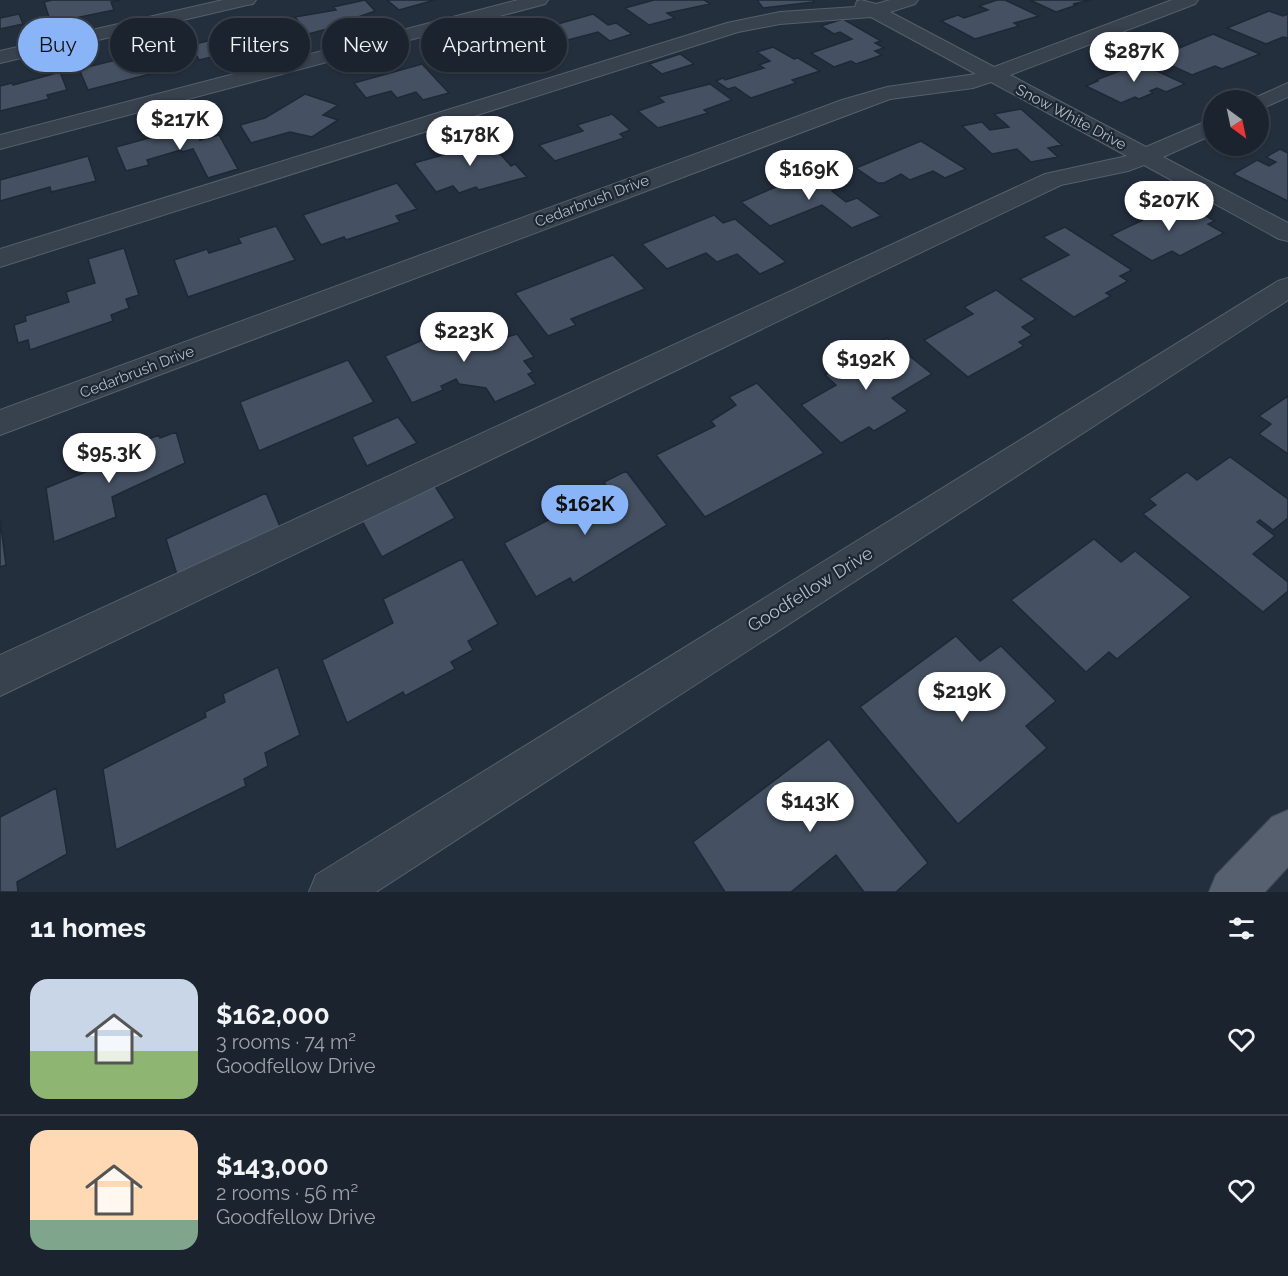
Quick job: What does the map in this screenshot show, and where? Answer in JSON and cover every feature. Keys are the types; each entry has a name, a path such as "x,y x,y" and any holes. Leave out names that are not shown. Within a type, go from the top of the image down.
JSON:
{"main road":[{"path":"1233,892 1288,833"}],"street":[{"path":"0,57 247,0"},
{"path":"0,142 539,0"},
{"name":"Snow White Drive","path":"854,0 1288,233"},
{"path":"0,258 734,27 780,18 874,11 909,0"},
{"name":"Cedarbrush Drive","path":"0,423 850,105 887,93 951,86 993,75 1189,0"},
{"path":"1269,98 1288,89"},
{"path":"0,676 1054,179 1128,164 1203,130"},
{"name":"Goodfellow Drive","path":"333,892 1288,287"}],"building":[{"path":"121,0 111,2 114,10 75,18 49,18 44,2"},
{"path":"365,0 375,11 355,18 322,18 322,30 310,33 310,18 295,17 336,10 333,7"},
{"path":"387,0 435,0 399,10"},
{"path":"654,0 704,0 710,4 667,13 675,18 649,25 625,8"},
{"path":"757,0 813,0 814,2 763,8"},
{"path":"1005,0 1039,16 1014,23 1019,26 975,39 941,21 958,15 964,18 988,10 979,6"},
{"path":"1030,0 1091,0 1073,4 1077,5 1056,12"},
{"path":"1269,11 1283,16 1288,14 1288,38 1283,37 1266,44 1227,28"},
{"path":"19,14 21,18 18,18 18,25 0,29 0,18"},
{"path":"593,14 608,25 616,23 632,34 610,41 598,32 567,40 567,21"},
{"path":"843,19 881,41 875,43 884,48 875,51 882,55 856,64 851,61 834,67 811,53 852,39 840,32 834,34 821,26"},
{"path":"1213,34 1260,54 1222,69 1215,66 1192,75 1155,58"},
{"path":"209,41 209,58 199,60 197,44"},
{"path":"773,47 820,71 792,80 796,83 751,98 735,87 728,89 716,81 764,68 759,65 770,61 757,52"},
{"path":"680,54 694,64 662,74 649,64"},
{"path":"110,61 110,72 158,72 88,90 80,72 98,72 98,64"},
{"path":"1140,63 1185,84 1166,92 1157,88 1150,91 1153,93 1139,99 1135,97 1121,103 1086,86 1098,81 1096,80"},
{"path":"421,64 421,72 429,72 449,93 423,100 416,92 397,98 391,91 366,98 354,83 393,72 409,72 409,68"},
{"path":"60,72 67,90 47,95 49,99 0,111 0,86 12,83 13,85"},
{"path":"710,84 732,100 704,110 708,113 658,128 638,111 664,102 658,97"},
{"path":"305,94 338,105 323,115 338,120 312,137 290,132 251,143 240,125 265,118"},
{"path":"1021,109 1062,145 1048,148 1058,157 1031,162 1017,149 992,154 962,126 982,122 990,130 1009,127 994,114"},
{"path":"612,114 630,130 620,134 624,138 555,161 539,145 583,131 577,125"},
{"path":"193,126 200,140 219,135 238,169 208,178 193,149 182,152 181,150 147,160 149,165 126,171 116,147"},
{"path":"486,135 488,137 497,135 505,143 494,147 511,166 515,164 527,177 479,190 476,187 459,193 453,186 436,192 414,163 457,151 452,145"},
{"path":"921,141 966,169 945,178 933,171 910,180 901,174 884,183 878,183 856,168"},
{"path":"1280,149 1288,153 1288,201 1233,174 1257,160 1269,166 1276,162 1266,157"},
{"path":"88,156 96,181 51,192 50,187 0,201 0,180"},
{"path":"827,169 848,185 832,191 846,202 857,198 881,216 852,228 822,205 770,226 741,202 796,178 799,180"},
{"path":"397,183 417,209 396,216 400,222 346,240 344,237 321,245 303,215"},
{"path":"1181,202 1215,221 1208,224 1224,233 1180,256 1172,251 1152,261 1111,235"},
{"path":"714,215 723,223 735,219 786,262 760,274 737,254 717,262 706,253 667,269 642,244"},
{"path":"276,226 295,260 188,297 174,260 207,249 209,253 241,243 238,238"},
{"path":"1065,227 1132,270 1120,276 1128,281 1106,293 1111,296 1074,317 1020,279 1069,255 1043,237"},
{"path":"124,248 139,295 126,299 129,308 111,315 113,321 30,350 28,340 18,343 14,325 26,321 25,316 69,302 66,292 95,283 88,259"},
{"path":"613,255 645,289 571,319 576,325 548,336 515,293"},
{"path":"996,290 1036,319 1022,327 1032,335 1019,342 1024,346 968,377 924,340 973,314 964,307"},
{"path":"482,320 494,337 504,333 507,337 517,334 534,357 524,361 533,372 528,374 536,384 495,402 486,388 459,384 456,379 441,386 443,390 412,403 385,356 430,337 432,342"},
{"path":"887,338 932,374 892,398 908,411 874,431 869,427 841,443 801,405 836,385 825,375"},
{"path":"348,360 374,402 259,451 240,402"},
{"path":"757,383 824,453 705,517 656,455 715,426 711,421 736,405 729,397"},
{"path":"1288,396 1288,454 1259,434 1271,424 1259,416"},
{"path":"398,417 417,443 367,466 352,437"},
{"path":"176,432 185,463 112,497 116,517 54,542 46,488 88,471 87,463 159,435 160,438"},
{"path":"1230,457 1288,499 1288,518 1273,530 1260,520 1257,522 1275,536 1253,554 1288,582 1288,591 1263,612 1143,514 1156,505 1149,499 1187,472 1197,480"},
{"path":"626,471 667,525 573,583 570,578 536,597 504,543 608,489 604,482"},
{"path":"433,483 455,518 382,557 361,519"},
{"path":"266,493 281,529 178,578 166,539"},
{"path":"0,520 6,565 0,567"},
{"path":"1094,539 1121,562 1135,551 1191,597 1117,659 1109,652 1086,672 1011,600"},
{"path":"462,559 498,624 468,641 473,650 451,662 455,669 405,696 403,692 347,723 322,660 393,623 383,599"},
{"path":"956,636 980,661 1001,646 1056,701 1026,726 1047,748 958,824 860,707"},
{"path":"278,667 300,735 265,753 268,766 244,779 246,786 116,850 103,769 206,717 205,712 225,702 223,694"},
{"path":"829,739 928,863 896,892 864,892 836,855 791,892 725,892 693,842"},
{"path":"56,788 67,854 17,882 18,892 0,892 0,817"}]}
